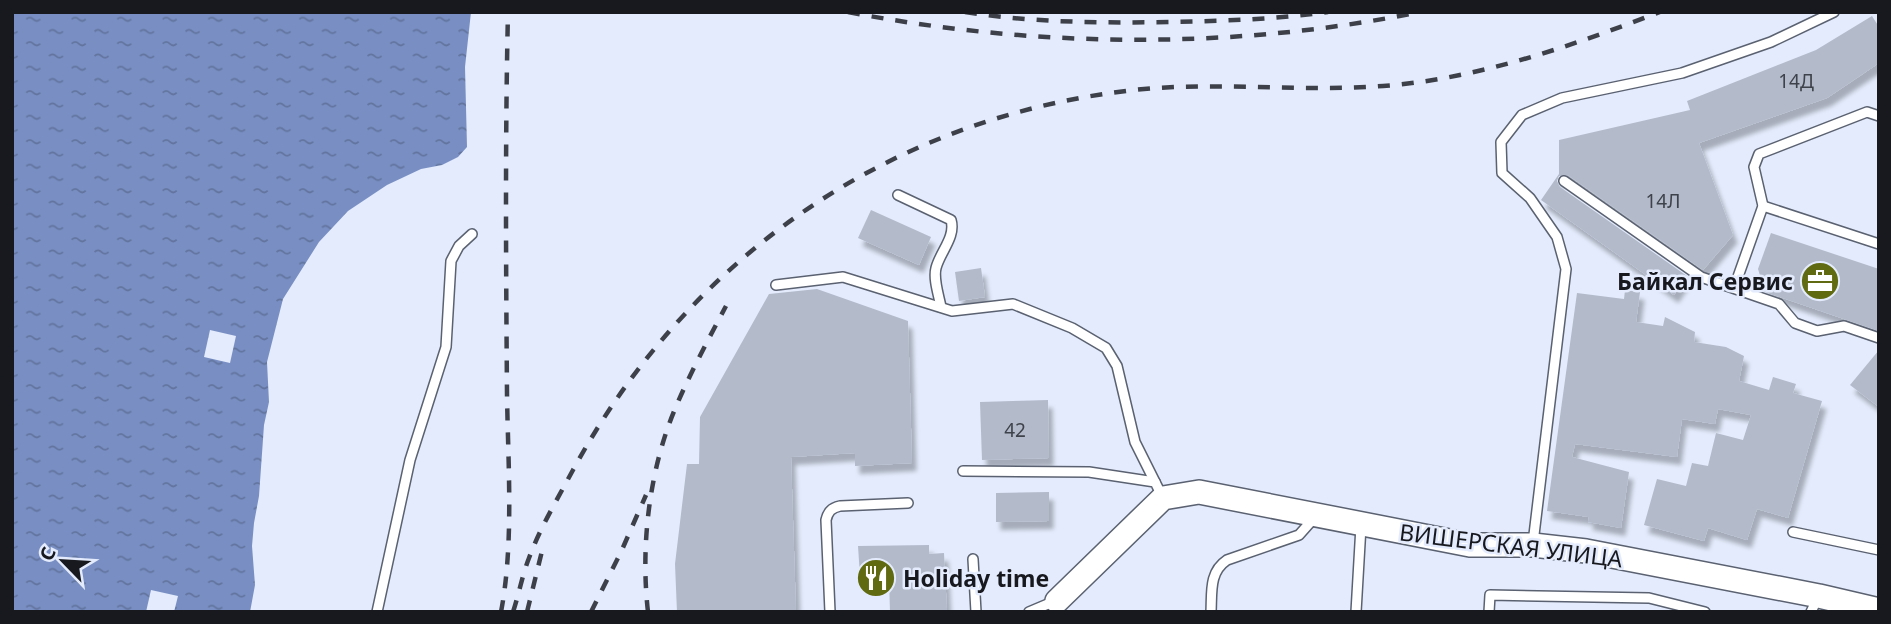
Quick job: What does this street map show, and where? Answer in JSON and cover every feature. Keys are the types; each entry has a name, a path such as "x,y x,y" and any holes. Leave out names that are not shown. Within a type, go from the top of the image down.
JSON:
{"street":[{"name":"ВИШЕРСКАЯ УЛИЦА","path":"1159,490 1199,492 1470,545 1532,545 1586,551 1815,604 1879,610"},
{"path":"1049,608 1159,490"}],"lane":[{"path":"1532,545 1566,269 1557,237 1530,198 1502,173 1501,142 1522,115 1562,98 1682,73 1771,41 1834,12"},
{"path":"1734,288 1763,206 1754,167 1759,155 1867,112 1879,116"},
{"path":"1564,181 1700,276 1779,304 1795,323 1817,331 1844,326 1879,338"},
{"path":"898,195 951,220 951,235 935,270 941,307"},
{"path":"1763,206 1879,244"},
{"path":"377,612 410,460 446,346 451,261 459,246 471,234"},
{"path":"776,285 843,276 952,311 1013,304 1072,328 1106,348 1117,366 1135,442 1159,490"},
{"path":"963,471 1088,472 1159,490"},
{"path":"830,612 826,520 828,513 833,507 840,506 908,503"},
{"path":"1211,612 1212,583 1219,566 1227,560 1299,535 1316,515"},
{"path":"1356,612 1361,524"},
{"path":"1793,532 1879,550"},
{"path":"973,559 976,612"},
{"path":"1489,612 1490,595 1648,598 1705,612"},
{"path":"1029,612 1049,608"}],"water":[{"path":"12,12 471,12 465,67 467,147 458,157 442,165 421,169 387,185 348,211 319,242 283,299 267,362 269,402 264,425 259,496 254,523 252,546 255,585 250,612 12,612"}],"pier":[{"path":"210,330 236,336 230,363 204,357"},
{"path":"151,590 178,596 174,612 146,612"}],"building":[{"path":"1872,16 1879,27 1879,63 1827,98 1699,143 1733,235 1703,270 1568,175 1559,176 1557,181 1560,187 1687,276 1674,295 1541,200 1559,174 1559,140 1690,110 1687,101 1816,50"},
{"path":"871,210 931,237 919,265 858,238"},
{"name":"Байкал Сервис","path":"1771,233 1879,269 1879,331 1765,292 1758,269"},
{"path":"981,268 985,297 959,301 955,272"},
{"path":"817,289 908,321 912,463 855,466 855,453 791,457 796,612 677,612 675,564 687,464 699,464 700,417 769,294"},
{"path":"1625,290 1640,292 1636,322 1663,326 1665,317 1695,332 1694,342 1726,347 1744,356 1739,381 1769,390 1773,377 1796,384 1793,393 1822,401 1788,518 1757,509 1747,540 1708,528 1704,541 1644,525 1657,479 1686,486 1692,463 1708,466 1716,433 1743,440 1751,415 1718,409 1715,424 1682,419 1677,457 1575,444 1572,457 1629,472 1621,528 1588,522 1589,517 1547,511 1577,293 1624,299"},
{"path":"1879,350 1879,407 1850,385"},
{"path":"1048,400 1049,458 982,460 980,402"},
{"path":"1049,492 1049,521 996,522 996,493"},
{"path":"929,545 929,554 944,553 947,612 890,612 889,578 860,576 858,546"}],"railway":[{"path":"501,612 508,559 509,504 506,251 508,12"},
{"path":"848,12 990,33 1134,40 1278,33 1420,12"},
{"path":"965,12 1043,20 1121,22 1231,20 1328,12"},
{"path":"513,612 533,547 573,470 621,392 677,322 740,260 810,207 886,163 967,128 1053,103 1174,87 1353,88 1419,82 1524,59 1660,12"},
{"path":"648,612 646,542 655,471 680,397 726,306"},
{"path":"591,612 646,495"},
{"path":"527,612 542,551"}],"place":[{"name":"Байкал Сервис","path":"1820,281"},
{"name":"Holiday time","path":"876,578"}]}
